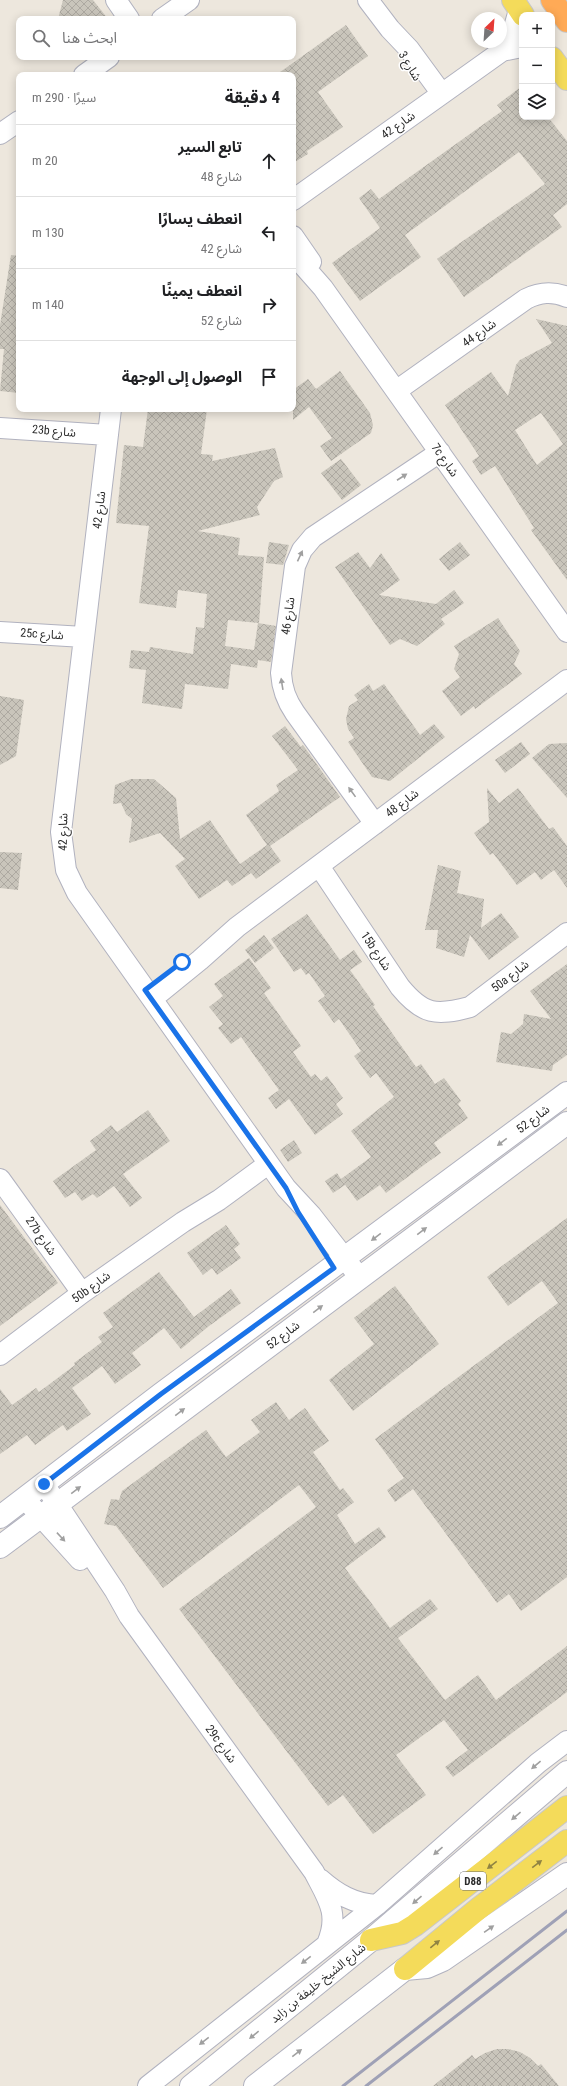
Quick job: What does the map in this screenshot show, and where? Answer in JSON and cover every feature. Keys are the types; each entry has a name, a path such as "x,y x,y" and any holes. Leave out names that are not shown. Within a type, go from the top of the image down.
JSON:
{"highway":[{"path":"552,0 567,21"}],"main road":[{"path":"555,62 567,78"},
{"name":"شارع الشيخ خليفة بن زايد","path":"371,1940 402,1933 415,1925 567,1807"},
{"name":"D88","path":"405,1969 478,1909 567,1842"}],"street":[{"path":"116,0 127,16"},
{"path":"166,16 189,0"},
{"name":"شارع 3","path":"368,0 390,29 410,67 437,97"},
{"name":"شارع 42","path":"502,51 513,31 518,8"},
{"name":"شارع 42","path":"296,198 502,51 519,48"},
{"path":"88,72 105,60"},
{"path":"0,134 16,123"},
{"name":"7c شارع","path":"296,240 310,261 323,288"},
{"name":"7c شارع","path":"296,257 323,288 567,632"},
{"name":"شارع 44","path":"396,391 526,299 551,292 567,297"},
{"name":"شارع 42","path":"111,412 61,832 63,857 66,870 77,893 265,1159 286,1188 311,1215 353,1283"},
{"name":"23b شارع","path":"0,429 31,438 107,441"},
{"name":"شارع 46","path":"375,824 287,701 282,688 281,673 295,566 302,550 313,537 440,452"},
{"name":"25c شارع","path":"0,632 83,644"},
{"name":"25c شارع","path":"0,638 83,644"},
{"name":"شارع 48","path":"148,994 200,960 237,927 567,680"},
{"name":"15b شارع","path":"319,866 400,987 412,1002 430,1012 450,1012"},
{"name":"50a شارع","path":"450,1012 470,1007 567,933"},
{"name":"شارع 52","path":"0,1517 161,1394 340,1264 567,1093"},
{"name":"شارع 52","path":"0,1547 567,1123"},
{"name":"50b شارع","path":"0,1355 82,1293 183,1222 214,1204 265,1159"},
{"name":"27b شارع","path":"0,1179 82,1293"},
{"name":"29c شارع","path":"44,1484 49,1511 72,1550 109,1595 129,1616 314,1872 330,1903 334,1918 332,1931 327,1944"},
{"name":"29c شارع","path":"24,1499 49,1511"},
{"path":"148,2086 377,1905 538,1763 567,1741"},
{"path":"371,1940 567,1772"},
{"name":"29c شارع","path":"314,1872 340,1894 355,1902 377,1905"},
{"path":"405,1969 427,1967 443,1960 567,1874"},
{"name":"شارع الشيخ خليفة بن زايد","path":"191,2086 371,1940"},
{"name":"D88","path":"255,2086 405,1969"}],"building":[{"path":"63,0 93,0 106,16 59,16"},
{"path":"346,25 368,56 318,92 343,127 307,151 308,154 296,161 296,72 280,72"},
{"path":"519,88 519,120 550,120 567,141 567,204 553,215 562,227 464,297 437,259 545,184 519,152 405,235 421,257 360,301 332,263 380,228 359,198 371,189 379,199 502,111 497,105"},
{"path":"11,255 16,256 16,393 0,391 4,349 0,349 0,325"},
{"path":"536,319 567,326 567,580 531,530 534,528 495,466 481,475 472,461 479,456 445,405 491,372 508,396 516,365 520,360 552,343","holes":["541,413 563,444 537,465 515,430"]},
{"path":"340,371 370,413 373,425 371,433 331,461 320,446 332,438 309,407 293,420 293,412 296,412 296,388 308,379 316,389"},
{"path":"148,412 207,412 201,454 213,455 212,461 275,448 283,477 274,481 257,507 260,515 198,531 240,538 238,555 264,557 259,623 228,620 225,646 254,650 258,623 276,626 271,662 258,660 257,668 231,664 228,689 185,684 182,709 142,703 146,670 129,668 131,650 149,652 150,647 193,654 196,627 204,628 207,594 178,590 176,608 139,603 149,526 116,523 124,445 143,447"},
{"path":"341,459 361,485 342,500 321,473"},
{"path":"269,542 289,545 283,565 266,563"},
{"path":"460,542 470,555 449,571 439,559"},
{"path":"358,552 370,568 381,553 400,580 379,595 436,604 454,590 464,603 441,619 445,624 417,646 400,639 390,645 335,567"},
{"path":"498,618 520,651 514,664 522,674 475,709 474,706 461,716 442,691 460,677 454,669 459,654 454,646"},
{"path":"369,684 373,691 384,684 420,735 434,724 445,737 390,781 372,777 348,742 354,738 348,729 346,719 349,706 358,700 354,695"},
{"path":"0,696 24,700 16,756 0,765"},
{"path":"285,726 301,747 303,745 340,797 270,846 281,861 256,879 251,873 232,886 227,880 199,899 175,866 185,859 160,833 129,843 132,819 126,814 121,803 113,804 115,785 131,779 154,779 176,798 180,839 210,820 240,864 267,845 246,815 279,791 276,785 298,770 272,736"},
{"path":"521,742 530,754 505,773 495,760"},
{"path":"567,743 567,798 532,758 549,744"},
{"path":"487,788 499,803 518,788 549,829 553,827 567,846 567,888 554,870 541,880 535,872 517,885 493,853 490,855 474,833 489,822"},
{"path":"0,852 22,853 18,890 0,888"},
{"path":"438,865 461,871 457,893 484,899 481,928 501,913 519,937 489,960 470,935 464,957 436,948 438,930 425,930"},
{"path":"307,914 340,960 354,950 362,962 350,970 375,1005 373,1006 416,1067 421,1064 435,1084 444,1078 461,1101 458,1104 468,1118 434,1143 441,1153 386,1193 380,1185 357,1201 341,1179 371,1157 351,1131 394,1097 376,1073 370,1078 354,1056 361,1051 339,1019 334,1023 318,1001 325,996 309,973 306,975 301,968 294,972 271,939"},
{"path":"264,935 274,948 255,963 245,950"},
{"path":"249,958 271,988 264,993 301,1046 293,1052 311,1077 315,1074 321,1081 327,1076 343,1098 336,1104 343,1114 315,1135 289,1099 276,1109 268,1098 279,1090 241,1037 231,1044 218,1028 223,1024 209,1007 223,996 214,984"},
{"path":"567,964 567,1055 553,1065 552,1071 496,1062 501,1032 511,1034 523,1024 524,1014 551,1019 530,991"},
{"path":"148,1110 170,1141 123,1174 142,1198 130,1207 114,1186 97,1198 93,1194 82,1201 75,1192 65,1198 53,1181 96,1150 90,1141 111,1125 117,1132"},
{"path":"294,1140 302,1153 288,1162 280,1150"},
{"path":"337,1173 345,1185 333,1193 325,1181"},
{"path":"0,1205 58,1283 0,1326"},
{"path":"567,1218 567,1577 521,1611 509,1594 497,1603 413,1489 395,1502 387,1490 404,1478 375,1439 558,1303 542,1281 508,1306 487,1277"},
{"path":"226,1225 240,1244 234,1249 241,1258 217,1275 212,1268 203,1275 187,1253"},
{"path":"159,1272 194,1317 231,1289 241,1303 209,1326 181,1349 164,1328 132,1353 141,1365 115,1384 102,1366 72,1388 91,1414 67,1431 63,1425 35,1445 27,1435 0,1454 0,1389 12,1405 36,1388 39,1392 75,1365 74,1363 102,1342 98,1337 113,1327 103,1313"},
{"path":"395,1286 439,1344 353,1411 329,1380 374,1344 354,1318"},
{"path":"276,1402 289,1420 305,1408 329,1441 313,1452 340,1490 343,1488 354,1502 337,1515 355,1544 379,1527 386,1537 345,1568 390,1628 430,1599 438,1609 398,1638 445,1700 478,1675 496,1700 567,1646 567,1692 453,1777 445,1767 468,1750 444,1720 396,1755 426,1795 373,1834 343,1795 328,1806 179,1609 316,1507 299,1485 163,1588 116,1526 104,1524 111,1499 119,1500 122,1491 206,1430 226,1457 260,1432 251,1420"},
{"path":"497,2049 508,2049 520,2052 530,2058 538,2066 541,2064 559,2086 433,2086 472,2055 475,2059 485,2053"}],"railway":[{"path":"343,2086 567,1911"},
{"path":"366,2086 567,1930"}],"route":[{"path":"44,1484 161,1394 334,1268 289,1197 286,1188 145,990 182,962"}]}
